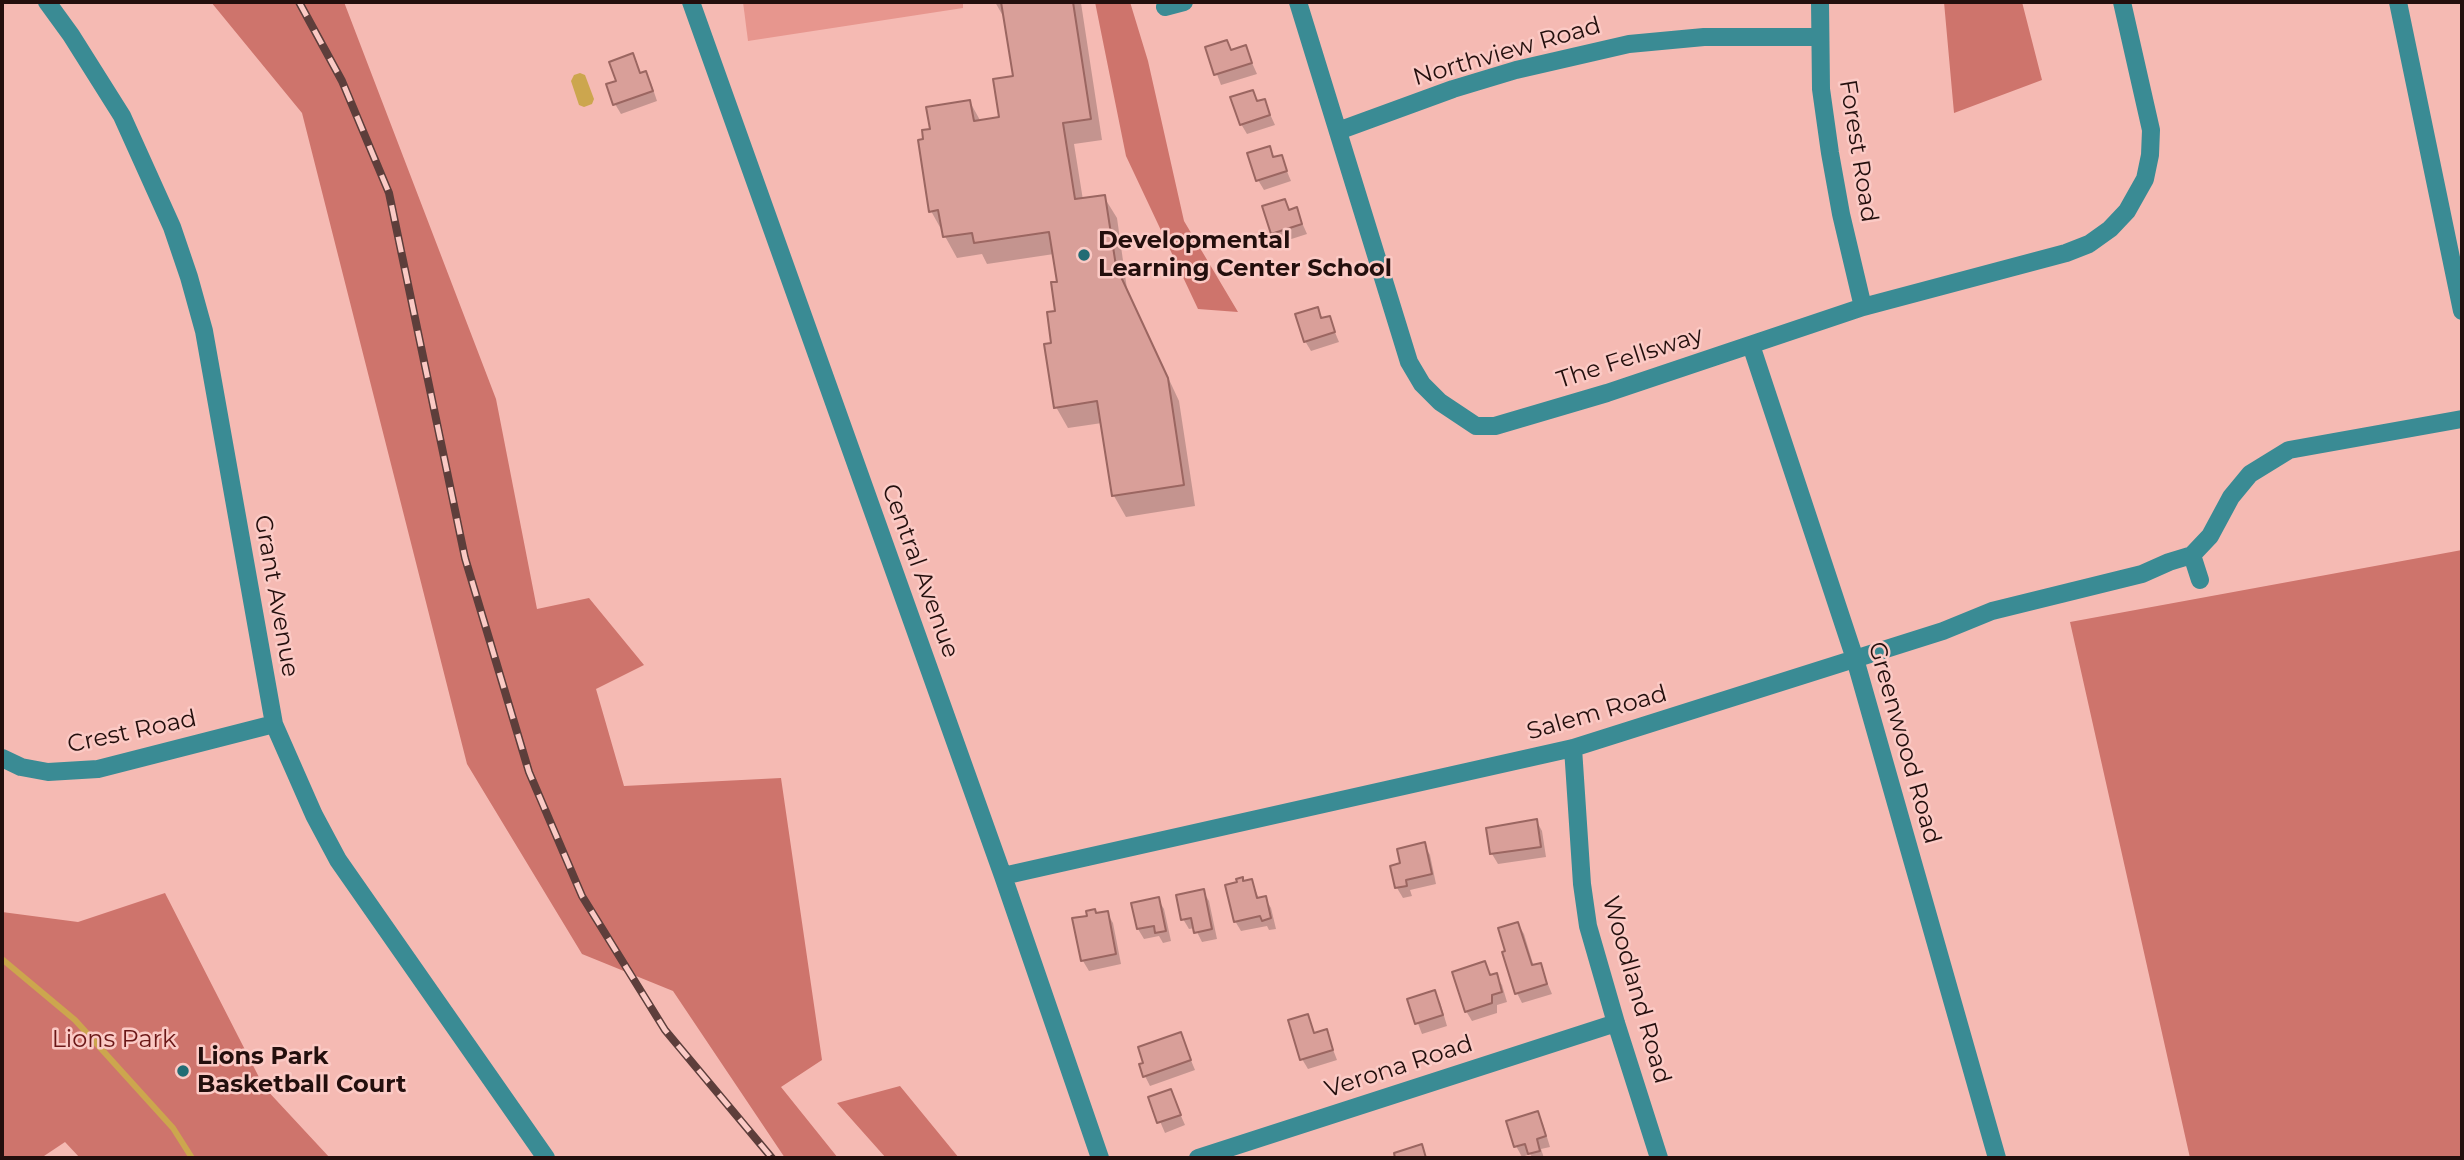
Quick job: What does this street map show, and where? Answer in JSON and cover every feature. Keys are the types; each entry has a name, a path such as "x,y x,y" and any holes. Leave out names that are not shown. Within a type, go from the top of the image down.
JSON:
{"street":[{"name":"Grant Avenue","path":"47,2 122,116 172,228 189,277 204,331 274,724 314,815 338,860 547,1158"},
{"name":"Central Avenue","path":"691,2 1003,876 1100,1158"},
{"path":"1165,7 1184,2"},
{"name":"The Fellsway","path":"1298,2 1409,362 1422,384 1440,402 1476,426 1495,426 1607,393 1863,307 2067,253 2089,244 2110,229 2127,211 2145,179 2150,155 2151,130 2122,2"},
{"name":"Forest Road","path":"1820,2 1821,89 1829,153 1863,307"},
{"path":"2398,2 2462,311"},
{"name":"Northview Road","path":"1338,131 1453,89 1516,70 1629,44 1703,37 1819,37"},
{"name":"Greenwood Road","path":"1751,345 1855,659 1997,1158"},
{"path":"2200,580 2192,555 2210,536 2231,497 2250,474 2289,450 2462,419"},
{"name":"Salem Road","path":"1003,876 1573,748 1942,631 1992,611 2142,574 2192,555"},
{"name":"Crest Road","path":"2,758 21,766 48,772 98,769 274,724"},
{"name":"Woodland Road","path":"1573,748 1581,884 1588,926 1659,1158"},
{"name":"Verona Road","path":"1198,1158 1616,1023"}],"shaded area":[{"path":"743,2 963,2 963,8 748,41"},
{"path":"574,75 585,75 594,99 592,104 584,107 579,105 571,81"}],"green space":[{"path":"211,2 344,2 496,399 537,609 589,598 644,665 596,689 624,786 781,778 822,1060 781,1087 838,1158 785,1158 673,991 582,954 467,764 302,113"},
{"path":"1095,2 1130,2 1148,61 1184,221 1238,312 1198,309 1126,156"},
{"path":"1944,2 2022,2 2042,80 1954,113"},
{"path":"2462,550 2462,1158 2190,1158 2070,622"},
{"name":"Lions Park","path":"165,893 264,1087 330,1158 80,1158 65,1142 41,1158 2,1158 2,912 78,922"},
{"path":"900,1086 959,1158 886,1158 837,1103"}],"building":[{"name":"Developmental Learning Center School","path":"1001,2 1073,2 1091,119 1063,123 1075,199 1105,195 1116,266 1168,378 1184,485 1112,496 1097,401 1054,408 1044,344 1051,343 1047,312 1055,311 1051,282 1057,282 1049,232 974,243 972,233 943,237 938,210 929,212 918,140 923,139 922,130 930,129 926,107 970,100 974,121 999,117 993,79 1013,76"},
{"path":"1227,40 1231,50 1246,45 1252,63 1214,75 1205,47"},
{"path":"633,53 640,73 646,71 653,91 613,105 606,84 616,81 609,62"},
{"path":"1253,90 1257,101 1265,99 1270,115 1240,125 1230,97"},
{"path":"1270,146 1273,157 1282,155 1287,171 1256,181 1247,153"},
{"path":"1285,199 1289,210 1297,207 1302,224 1271,234 1262,206"},
{"path":"1318,307 1321,318 1330,316 1335,332 1304,342 1295,314"},
{"path":"1537,819 1541,847 1490,854 1486,828"},
{"path":"1425,842 1432,874 1406,880 1407,886 1395,888 1390,866 1400,863 1397,849"},
{"path":"1243,877 1243,881 1252,879 1257,898 1266,896 1271,918 1262,921 1260,916 1234,922 1225,885 1237,882 1236,879"},
{"path":"1204,889 1212,929 1194,933 1191,918 1181,920 1176,895"},
{"path":"1159,897 1166,931 1155,933 1154,926 1137,929 1131,903"},
{"path":"1095,909 1096,913 1108,911 1116,954 1081,961 1072,918 1087,916 1086,911"},
{"path":"1518,922 1532,965 1541,963 1547,984 1515,994 1502,952 1505,951 1498,928"},
{"path":"1485,961 1490,975 1497,973 1502,992 1492,995 1492,1003 1465,1012 1452,972"},
{"path":"1435,990 1443,1015 1415,1024 1407,999"},
{"path":"1308,1014 1314,1033 1327,1029 1333,1050 1300,1060 1288,1020"},
{"path":"1181,1032 1191,1060 1143,1077 1139,1064 1143,1063 1138,1047"},
{"path":"1171,1089 1181,1115 1157,1123 1148,1097"},
{"path":"1538,1111 1546,1136 1537,1139 1540,1151 1528,1154 1525,1144 1514,1147 1506,1121"},
{"path":"1422,1144 1426,1158 1395,1158 1394,1153"}],"waterway":[{"path":"2,959 75,1020 173,1128 192,1158"}],"railway":[{"path":"299,2 342,81 389,193 465,558 529,772 582,896 665,1030 772,1158"}],"place":[{"name":"Developmental Learning Center School","path":"1084,255"},
{"name":"Lions Park Basketball Court","path":"183,1071"}]}
